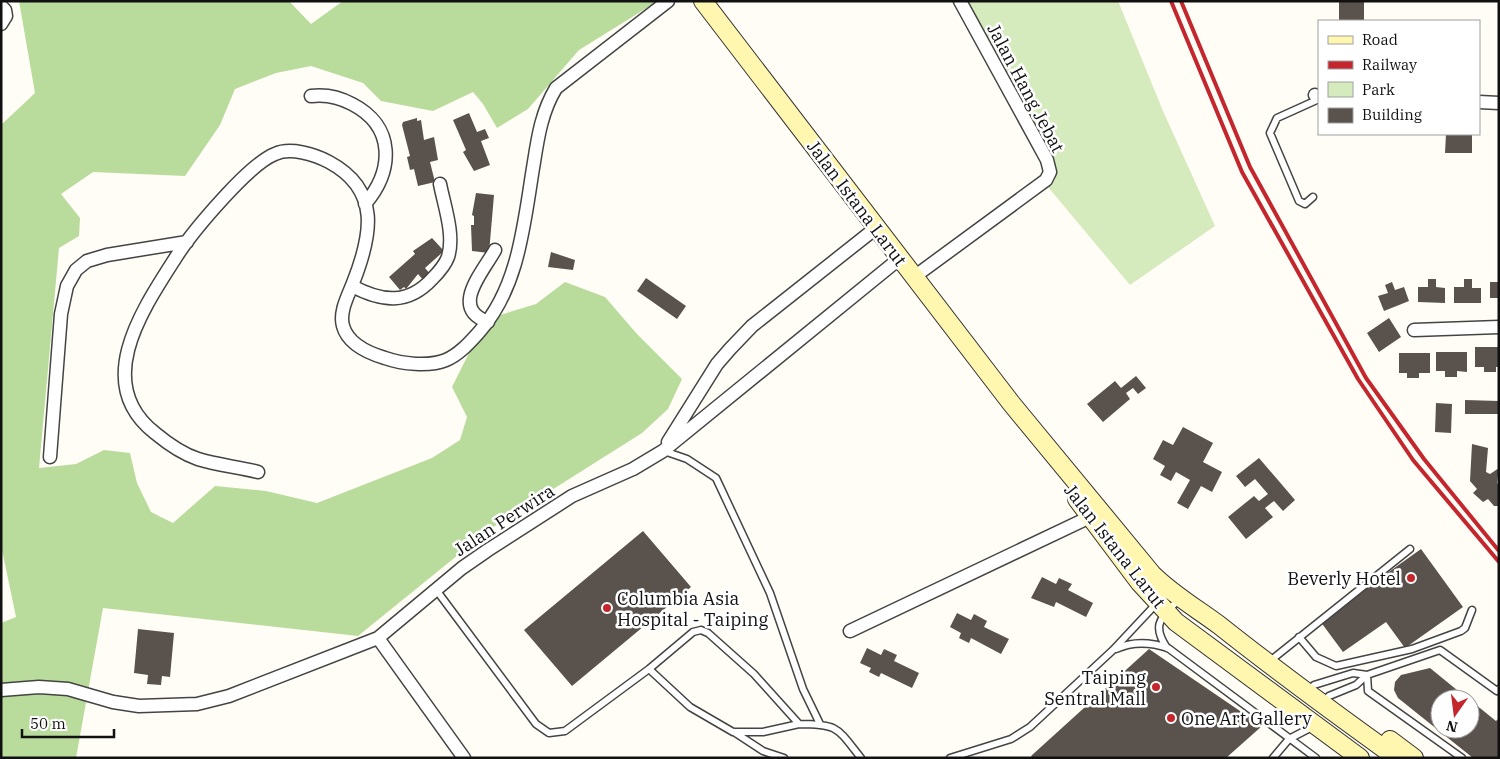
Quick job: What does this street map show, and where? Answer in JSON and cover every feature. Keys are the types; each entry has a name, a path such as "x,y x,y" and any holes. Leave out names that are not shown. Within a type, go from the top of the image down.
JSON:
{"main road":[{"name":"Jalan Istana Larut","path":"703,1 1011,403 1152,574 1169,601 1176,622 1314,726 1360,758"},
{"name":"Jalan Istana Larut","path":"1011,403 1090,517 1169,601 1202,612 1228,624 1275,657 1306,686 1329,696 1414,758"},
{"name":"Jalan Istana Larut","path":"1202,612 1306,686 1398,758"}],"street":[{"path":"258,472 197,459 166,442 143,424 130,400 123,370 130,340 152,295 193,232 254,167 276,153 298,152 324,159 343,170 362,191 368,219 366,247 343,306 342,325 352,343 386,359 417,364 445,361 467,345 488,322 511,281 523,230 539,130 547,102 556,88 668,1"},
{"name":"Jalan Hang Jebat","path":"914,277 1046,180 1050,172 1047,160 960,1"},
{"path":"1,6 5,10 6,16 1,24"},
{"path":"311,96 319,95 340,98 358,107 376,120 384,139 386,155 383,176 377,190 365,204"},
{"path":"1480,102 1499,103"},
{"path":"352,286 364,293 384,298 405,298 422,290 438,274 448,257 450,236 440,184"},
{"name":"Jalan Perwira","path":"663,451 717,364 730,349 752,326 876,228"},
{"path":"50,458 61,314 67,286 76,270 87,261 107,255 186,242"},
{"path":"488,322 475,318 470,309 470,298 479,275 495,250"},
{"name":"Jalan Perwira","path":"1,690 39,687 59,688 84,692 113,702 139,706 197,704 229,696 378,638 437,591 462,568 488,550 572,496 633,469 663,451 899,259"},
{"path":"1414,330 1499,327"},
{"path":"850,631 1090,517"},
{"path":"378,638 464,758"}],"lane":[{"path":"1313,197 1304,204 1299,201 1270,133 1277,118 1317,97"},
{"path":"663,451 687,459 716,478 770,593 803,689 820,724"},
{"path":"1275,657 1410,549"},
{"path":"437,591 536,724 549,733 565,732 649,669 693,632 701,630 708,633 754,674 799,724"},
{"path":"1169,601 1158,624 1158,633 1168,648 1316,758"},
{"path":"950,758 1011,739 1030,727 1169,601"},
{"path":"1299,637 1316,657 1336,666 1412,648 1461,631 1465,628 1472,610"},
{"path":"1113,650 1124,645 1145,643 1168,648"},
{"path":"1329,696 1356,684 1367,676 1440,650 1497,691 1499,689"},
{"path":"649,669 690,707 763,751 784,758"},
{"path":"1306,686 1352,674 1367,676"},
{"path":"1367,676 1368,691 1462,758"},
{"path":"733,732 763,732 799,724 820,724 838,729 862,758"},
{"path":"1275,757 1289,739 1314,726"},
{"path":"975,751 982,758"}],"green space":[{"path":"19,1 289,1 311,24 343,1 658,1 579,50 528,109 497,128 483,104 473,92 433,111 381,101 363,83 311,66 276,73 235,89 220,125 185,176 93,172 61,194 80,218 79,236 59,248 39,468 76,464 104,450 130,453 137,483 151,512 173,523 215,486 266,491 317,503 432,458 460,440 467,417 452,387 470,351 497,316 536,304 565,282 605,297 637,334 682,379 668,409 642,433 490,529 358,636 103,608 76,758 1,758 1,623 16,617 1,545 1,125 35,93"},
{"path":"962,1 1118,1 1163,111 1215,226 1130,285 1048,187 1055,180 1054,163"}],"building":[{"path":"1339,1 1364,1 1364,20 1339,20"},
{"path":"469,113 477,132 485,129 489,138 481,141 490,165 474,171 463,152 466,150 453,120"},
{"path":"417,118 417,121 421,120 424,140 434,137 438,160 430,162 435,182 418,186 414,169 410,170 407,157 410,156 402,125 403,122"},
{"path":"1446,135 1472,135 1472,153 1445,153"},
{"path":"476,193 494,195 489,253 472,251 471,225 474,225 474,216 472,215"},
{"path":"432,238 444,251 425,268 431,275 424,281 418,274 406,289 404,287 400,290 389,277 415,254 413,251"},
{"path":"551,252 575,260 573,270 548,267"},
{"path":"646,278 686,306 677,319 637,291"},
{"path":"1428,279 1436,279 1436,287 1445,288 1445,303 1418,302 1418,287 1428,287"},
{"path":"1464,279 1472,279 1472,288 1481,288 1481,303 1454,303 1454,287 1464,287"},
{"path":"1392,282 1395,290 1404,287 1409,301 1384,311 1378,296 1388,293 1385,285"},
{"path":"1490,282 1499,282 1499,298 1490,298"},
{"path":"1389,318 1401,337 1379,352 1367,333"},
{"path":"1475,347 1499,347 1499,367 1496,367 1496,372 1484,372 1484,367 1475,367"},
{"path":"1436,352 1467,352 1467,372 1457,371 1457,377 1445,377 1445,371 1436,371"},
{"path":"1399,353 1430,353 1430,373 1419,373 1419,378 1407,378 1407,373 1399,373"},
{"path":"1136,376 1146,388 1138,394 1133,388 1126,393 1130,399 1103,422 1087,404 1115,381 1121,388"},
{"path":"1465,400 1499,401 1499,414 1465,414"},
{"path":"1436,403 1452,404 1451,433 1435,432"},
{"path":"1183,427 1213,443 1203,462 1222,472 1212,492 1201,486 1188,509 1177,503 1190,480 1176,472 1171,481 1160,475 1165,466 1153,459 1163,440 1173,445"},
{"path":"1472,444 1488,448 1486,472 1490,474 1499,468 1497,483 1499,485 1499,506 1494,506 1488,499 1483,502 1473,493 1477,489 1470,481"},
{"path":"1259,458 1295,500 1283,511 1274,501 1265,508 1273,517 1246,539 1228,517 1254,496 1259,501 1268,494 1255,479 1245,487 1236,476"},
{"name":"Columbia Asia Hospital - Taiping","path":"643,531 691,587 572,686 524,630"},
{"name":"Beverly Hotel","path":"1421,549 1463,607 1405,648 1386,622 1343,652 1320,621"},
{"path":"1042,577 1056,584 1059,578 1072,584 1068,590 1093,603 1086,617 1056,602 1054,607 1031,598"},
{"path":"957,613 971,620 974,614 987,621 984,627 1009,639 1001,654 971,638 969,643 959,638 961,633 950,627"},
{"path":"138,629 174,633 170,677 162,676 161,685 147,684 148,675 134,673"},
{"path":"867,648 881,655 884,649 897,655 894,661 919,673 912,688 881,673 879,677 869,672 871,668 860,663"},
{"name":"Taiping Sentral Mall","path":"1149,649 1262,726 1226,758 1033,758 1031,756"},
{"path":"1430,668 1456,689 1430,689 1430,724 1398,698 1394,690 1395,682 1401,675"},
{"path":"1480,708 1496,721 1499,718 1499,758 1473,758 1449,739 1480,739"}],"railway":[{"path":"1171,1 1242,172 1358,379 1413,460 1499,562"},
{"path":"1181,1 1250,167 1366,378 1424,459 1499,551"}],"place":[{"name":"Beverly Hotel","path":"1411,578"},
{"name":"Columbia Asia Hospital - Taiping","path":"607,608"},
{"name":"Taiping Sentral Mall","path":"1156,687"},
{"name":"One Art Gallery","path":"1171,718"}]}
